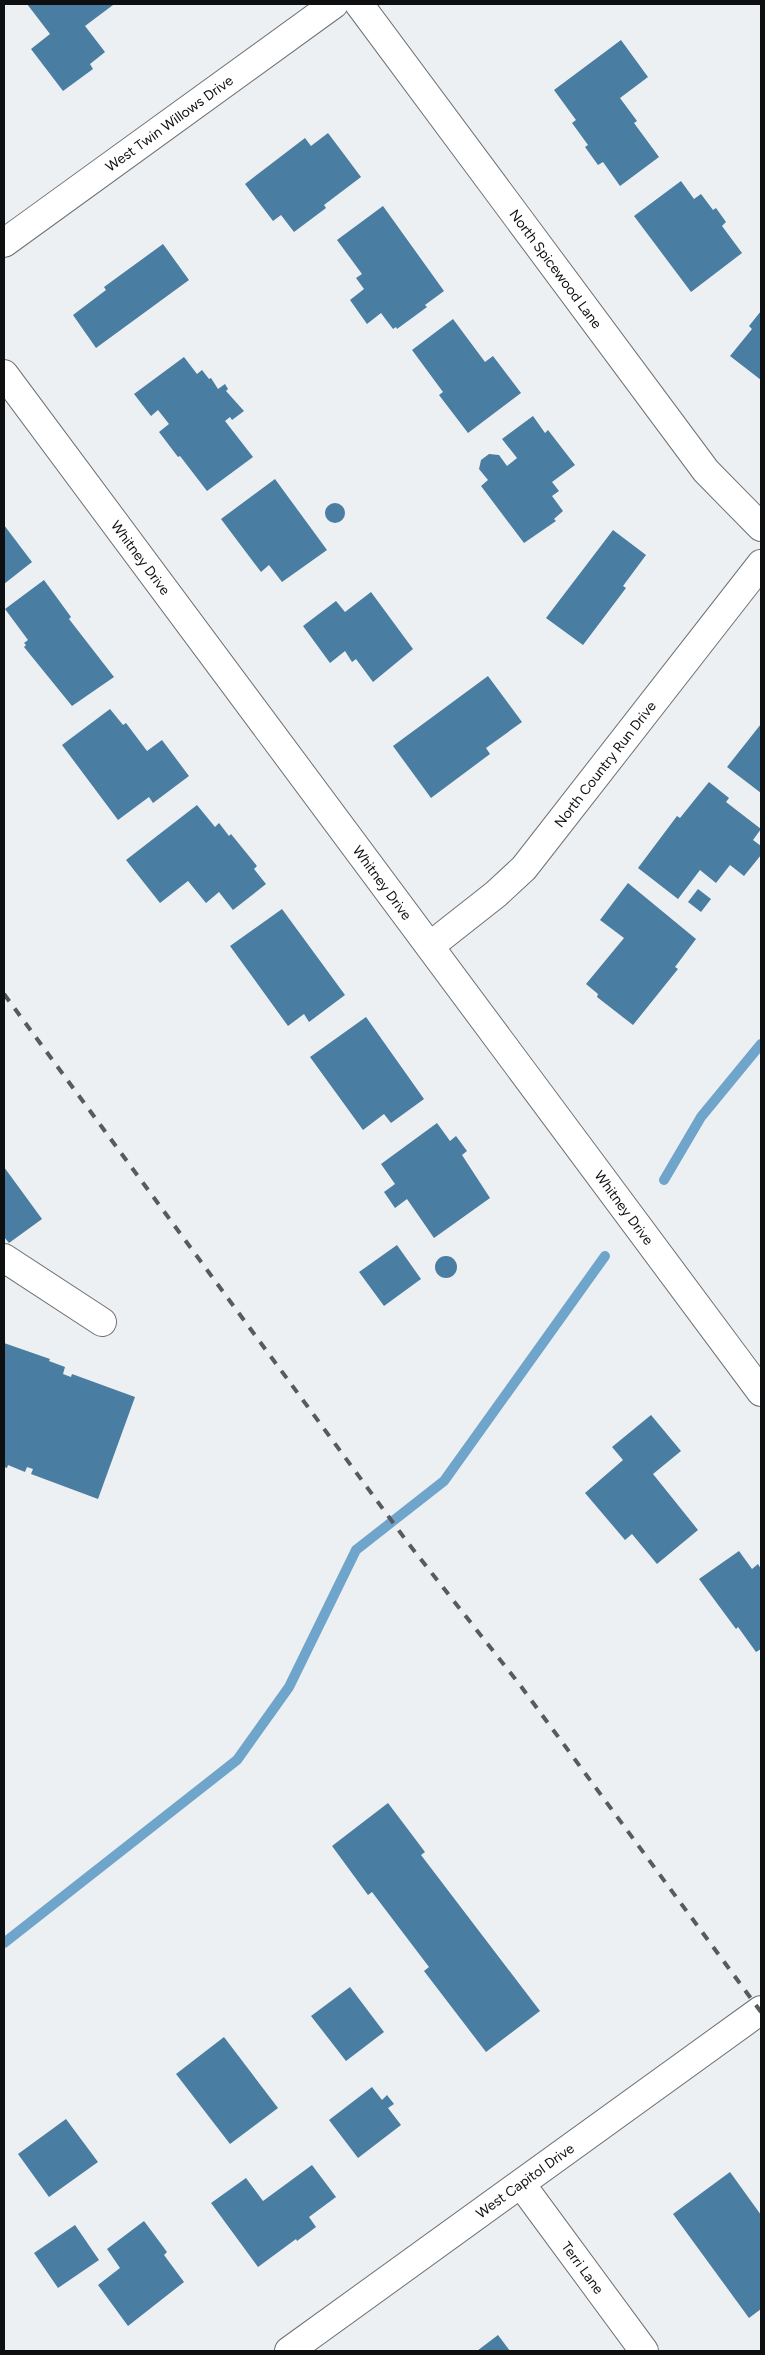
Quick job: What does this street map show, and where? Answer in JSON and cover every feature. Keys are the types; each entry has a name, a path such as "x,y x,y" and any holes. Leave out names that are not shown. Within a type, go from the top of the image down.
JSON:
{"street":[{"name":"West Twin Willows Drive","path":"4,243 334,4"},
{"name":"North Spicewood Lane","path":"359,4 706,471 761,527"},
{"name":"Whitney Drive","path":"4,374 761,1392"},
{"name":"North Country Run Drive","path":"430,946 496,894 524,868 761,564"},
{"path":"4,1258 102,1322"},
{"name":"West Capitol Drive","path":"289,2351 761,2010"},
{"name":"Terri Lane","path":"521,2184 644,2351"}],"building":[{"path":"27,4 113,5 85,26 105,52 90,64 93,69 63,91 31,49 50,34"},
{"path":"621,40 648,77 620,98 637,121 634,123 659,157 620,186 603,162 598,165 585,147 588,145 572,123 576,120 554,90"},
{"path":"328,133 361,177 324,205 326,208 294,232 281,215 273,221 245,184 305,138 311,146"},
{"path":"681,181 694,199 701,194 713,210 716,208 726,222 722,226 742,253 691,292 634,216"},
{"path":"383,206 444,291 425,305 427,307 397,329 396,327 393,329 381,313 367,324 350,300 364,289 356,278 362,274 337,240"},
{"path":"163,244 189,280 96,348 73,315 106,290 104,287"},
{"path":"761,311 761,380 730,356 752,329 749,326"},
{"path":"453,319 485,362 493,356 521,393 468,433 439,395 443,392 412,350"},
{"path":"184,357 197,374 202,370 209,379 211,378 218,389 225,384 228,389 226,391 244,411 232,420 230,417 225,421 253,457 207,491 159,432 169,424 158,410 151,416 134,394"},
{"path":"533,416 545,433 548,430 575,465 552,482 559,491 552,496 563,511 554,519 556,521 524,543 481,486 488,480 479,469 481,460 489,454 499,455 507,466 517,458 502,439"},
{"path":"275,479 327,550 282,582 269,565 261,572 221,519"},
{"path":"331,503 339,503 345,509 345,517 339,523 331,523 325,517 325,509"},
{"path":"4,525 32,562 4,584"},
{"path":"613,530 646,555 623,586 626,588 583,645 546,618"},
{"path":"44,580 71,617 69,619 114,677 72,706 24,647 26,645 24,643 28,640 5,609"},
{"path":"371,592 413,649 373,682 356,659 352,662 345,651 330,663 303,626 336,601 345,612"},
{"path":"488,676 522,722 486,748 490,754 431,798 393,746"},
{"path":"110,709 123,725 126,723 147,751 162,740 189,776 153,803 149,797 118,820 62,745"},
{"path":"761,724 761,793 727,767"},
{"path":"709,782 729,798 726,802 761,829 753,840 761,846 761,855 744,876 730,865 716,883 700,870 678,899 638,868 677,816 680,818"},
{"path":"197,805 215,827 219,823 229,836 231,834 257,866 254,869 266,884 233,910 219,892 206,903 188,881 160,903 126,860"},
{"path":"628,883 696,939 675,967 678,969 633,1025 597,997 598,994 586,984 624,938 600,920"},
{"path":"698,889 711,899 701,912 688,902"},
{"path":"282,909 345,995 309,1022 304,1014 288,1026 230,946"},
{"path":"366,1017 424,1099 391,1123 384,1114 363,1130 310,1057"},
{"path":"437,1123 450,1141 456,1136 467,1151 462,1155 490,1198 434,1238 407,1199 395,1208 384,1192 395,1184 381,1164"},
{"path":"4,1167 42,1219 9,1243 4,1237"},
{"path":"397,1245 421,1279 384,1306 359,1272"},
{"path":"446,1256 454,1259 457,1267 454,1275 446,1278 438,1275 435,1267 438,1259"},
{"path":"4,1343 50,1359 49,1361 65,1367 63,1374 71,1377 72,1374 135,1397 98,1499 31,1474 33,1469 27,1467 25,1472 8,1465 7,1468 4,1467"},
{"path":"651,1415 681,1451 653,1474 698,1530 657,1564 632,1534 625,1540 585,1493 623,1460 612,1447"},
{"path":"739,1551 752,1569 758,1564 761,1569 761,1649 756,1652 738,1627 736,1629 699,1579"},
{"path":"388,1803 425,1852 421,1855 540,2011 486,2052 424,1971 429,1967 372,1892 368,1895 332,1846"},
{"path":"350,1987 384,2032 346,2061 311,2016"},
{"path":"224,2037 278,2108 230,2144 176,2074"},
{"path":"372,2087 382,2100 387,2095 394,2104 388,2108 401,2125 358,2158 329,2120"},
{"path":"66,2119 98,2162 49,2197 18,2154"},
{"path":"312,2165 336,2197 309,2217 316,2227 258,2267 211,2203 246,2178 263,2201"},
{"path":"730,2172 761,2215 761,2309 749,2318 673,2214"},
{"path":"144,2221 167,2252 164,2255 184,2282 128,2326 98,2285 120,2268 107,2249"},
{"path":"75,2225 99,2260 58,2288 34,2253"},
{"path":"498,2335 510,2351 477,2351"}],"waterway":[{"path":"664,1180 701,1117 761,1044"},
{"path":"4,1943 237,1760 289,1687 356,1550 444,1481 605,1256"}],"railway":[{"path":"4,994 408,1543 520,1685 761,2012"}]}
